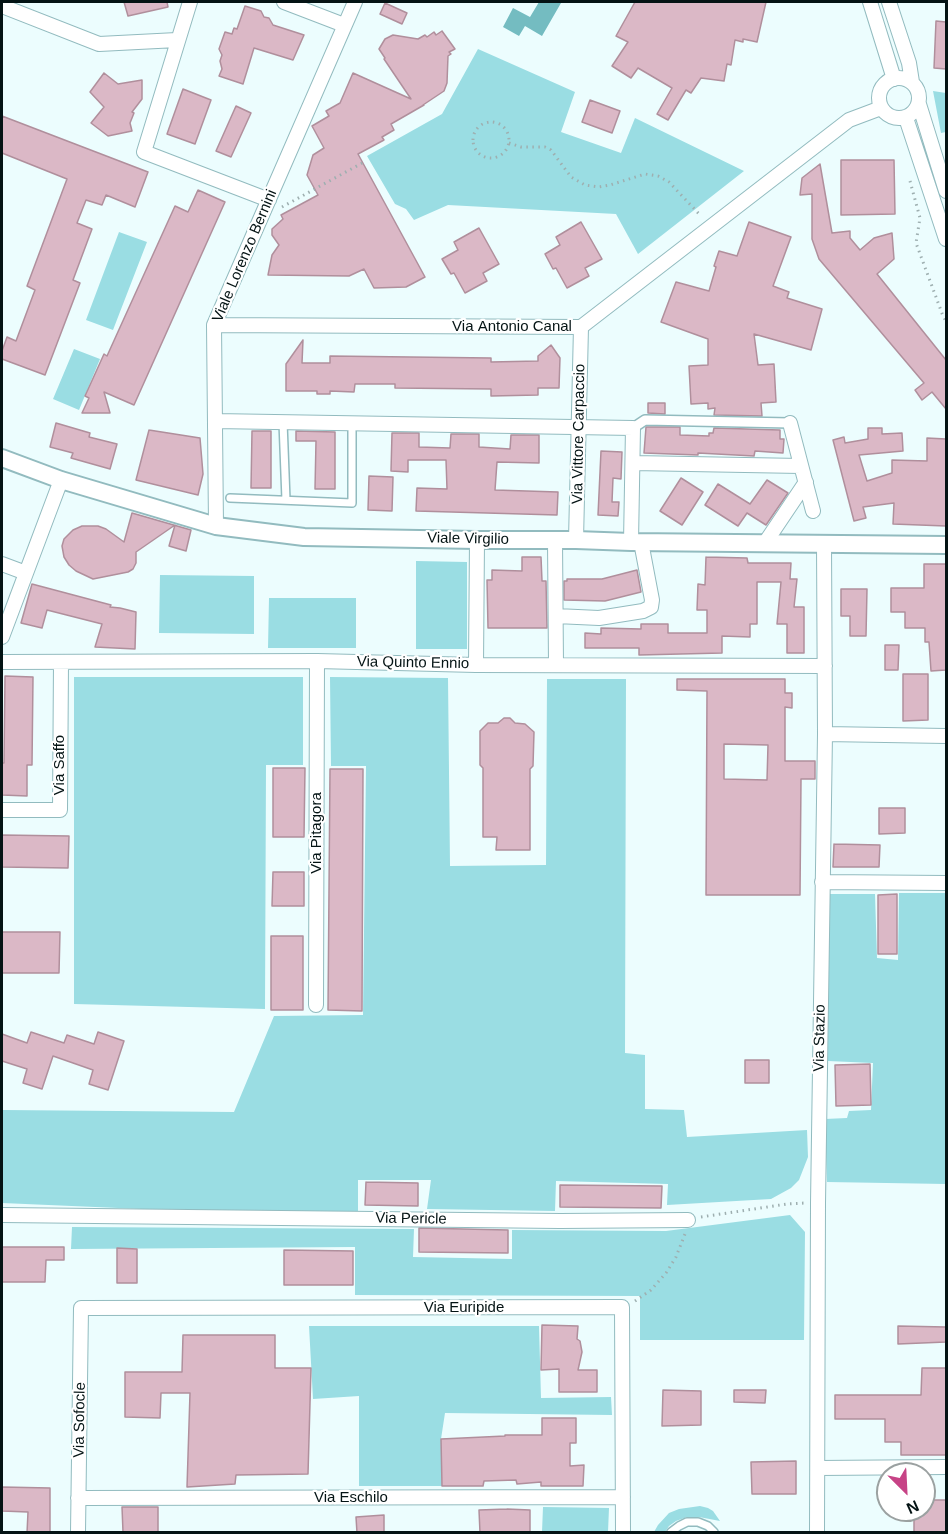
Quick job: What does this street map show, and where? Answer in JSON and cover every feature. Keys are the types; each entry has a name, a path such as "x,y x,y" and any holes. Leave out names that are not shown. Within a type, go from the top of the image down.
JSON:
{"street":[{"path":"190,2 144,152 269,200"},
{"path":"284,2 344,25"},
{"name":"Viale Lorenzo Bernini","path":"216,526 214,325 355,2"},
{"path":"870,2 894,79"},
{"path":"889,2 909,63 912,82 919,92 919,104 946,191"},
{"path":"2,6 99,44 177,40"},
{"path":"912,82 900,78 884,85 880,90 879,102 881,108 889,116 895,118 906,118 919,104"},
{"name":"Via Antonio Canal","path":"214,325 580,327 849,120 881,108"},
{"path":"906,118 946,239"},
{"name":"Via Vittore Carpaccio","path":"576,540 580,327"},
{"path":"215,421 633,428 645,420 790,423 813,511"},
{"path":"556,616 599,618 643,611 651,607 652,600 636,542 633,428"},
{"name":"Viale Virgilio","path":"2,458 61,480 216,526 304,537 946,544"},
{"path":"633,463 801,466"},
{"path":"2,637 61,480"},
{"path":"765,543 806,482"},
{"path":"476,665 477,540"},
{"path":"555,540 556,665"},
{"name":"Via Stazio","path":"817,1533 818,1203 825,734 824,544"},
{"path":"2,564 26,573"},
{"name":"Via Quinto Ennio","path":"2,662 317,661 476,665 825,666"},
{"name":"Via Pitagora","path":"316,1005 317,661"},
{"name":"Via Saffo","path":"2,810 60,810 61,662"},
{"path":"825,734 946,736"},
{"path":"822,882 946,882"},
{"name":"Via Pericle","path":"2,1215 560,1221 688,1220"},
{"name":"Via Euripide","path":"81,1308 622,1308"},
{"name":"Via Sofocle","path":"78,1533 81,1308"},
{"path":"622,1308 623,1533"},
{"path":"818,1468 946,1467"},
{"name":"Via Eschilo","path":"78,1498 623,1497"}],"lane":[{"path":"283,422 286,500"},
{"path":"230,498 352,503 352,423"},
{"path":"671,1533 687,1522 698,1522 708,1526 714,1533"}],"path":[{"path":"490,122 502,126 509,143 504,153 489,158 483,157 475,150 473,138 478,127 490,122"},
{"path":"509,143 521,147 545,147 551,150 571,177 585,185 610,186 645,174 658,176 669,182 710,227"},
{"path":"262,218 364,162"},
{"path":"908,171 920,218 916,243 942,316 946,321"},
{"path":"622,1308 651,1290 666,1274 684,1239 688,1220 787,1204 818,1203"}],"shaded area":[{"path":"539,2 561,3 542,36 525,26 519,36 503,27 513,8 530,17"},
{"path":"478,49 575,92 561,132 621,153 635,118 744,171 638,254 616,214 448,205 414,220 406,209 395,204 367,156 442,114"},
{"path":"933,91 946,93 946,132 941,133"},
{"path":"119,232 147,242 113,330 86,320"},
{"path":"74,349 100,359 79,410 53,399"},
{"path":"416,561 467,562 467,649 416,649"},
{"path":"160,575 254,576 254,634 159,633"},
{"path":"269,598 356,598 356,648 268,648"},
{"path":"74,677 303,677 303,765 266,765 265,1009 74,1004"},
{"path":"330,677 448,678 450,866 546,865 547,679 626,679 625,1053 645,1055 645,1109 684,1110 687,1137 807,1130 808,1157 799,1180 791,1188 771,1199 667,1205 668,1184 556,1181 555,1211 427,1209 431,1180 358,1180 358,1211 188,1211 2,1203 3,1110 234,1112 274,1016 363,1015 366,766 331,766"},
{"path":"899,893 946,893 946,1184 827,1182 825,1119 847,1118 849,1111 871,1110 873,1063 828,1061 829,894 875,894 877,958 898,960"},
{"path":"790,1215 805,1232 804,1340 640,1340 640,1296 355,1295 355,1247 71,1249 72,1227 414,1229 413,1257 512,1259 512,1230 666,1231"},
{"path":"309,1326 539,1326 541,1398 611,1397 612,1415 445,1413 441,1439 442,1486 359,1486 359,1396 313,1399"},
{"path":"700,1506 713,1511 720,1521 687,1517 676,1521 665,1532 654,1532 669,1513"},
{"path":"543,1507 609,1508 608,1532 542,1532"}],"building":[{"path":"124,2 167,2 168,7 128,16"},
{"path":"635,2 766,2 757,42 735,40 731,65 727,64 724,81 701,78 691,93 686,90 668,120 657,114 672,88 638,68 631,78 612,66 628,42 616,36"},
{"path":"385,3 407,13 402,24 380,14"},
{"path":"245,6 261,11 273,25 304,35 293,60 254,48 243,84 219,76 222,69 220,61 222,55 219,49 225,32 232,34 234,28 237,29"},
{"path":"936,21 946,22 946,69 934,68"},
{"path":"442,31 455,49 449,52 451,54 448,56 447,83 444,91 391,124 394,130 382,137 384,140 358,154 425,277 406,287 374,288 364,269 349,276 268,275 272,255 279,245 272,235 272,229 283,219 281,215 318,195 307,175 313,155 324,148 312,126 329,116 326,111 340,103 353,73 411,99 379,49 385,39 393,35 418,39 434,32 436,35"},
{"path":"104,73 118,84 142,80 142,99 132,112 134,113 130,123 132,131 108,136 91,123 104,107 90,92"},
{"path":"183,89 211,100 195,144 167,134"},
{"path":"590,100 620,111 612,133 582,122"},
{"path":"236,106 251,113 231,157 216,151"},
{"path":"2,116 148,172 135,207 106,195 102,205 86,200 77,223 92,229 73,280 80,283 45,375 2,359 2,351 7,337 16,341 35,290 27,286 67,179 2,153"},
{"path":"841,160 894,160 895,214 841,215"},
{"path":"820,164 832,233 850,231 850,238 860,250 874,238 892,233 894,259 877,274 946,360 946,409 932,392 922,400 915,390 924,383 819,259 812,239 812,194 800,195 802,178"},
{"path":"198,190 225,202 134,405 104,392 110,413 82,413 89,398 85,396 104,354 107,356 175,206 188,212"},
{"path":"581,222 602,259 585,268 589,276 567,288 545,254 560,245 556,237"},
{"path":"749,222 791,237 773,286 789,292 787,298 822,309 811,350 754,334 758,365 774,364 776,402 761,403 762,416 714,415 715,408 708,409 708,403 691,404 689,366 708,365 708,339 661,322 676,282 709,291 719,251 737,256"},
{"path":"479,228 499,264 483,273 487,281 465,293 454,273 451,274 442,259 458,250 454,242"},
{"path":"303,340 302,363 330,363 330,356 491,358 491,362 538,361 538,356 551,345 560,358 559,388 538,388 538,395 491,396 491,389 395,388 395,384 355,384 354,392 330,391 330,394 317,394 317,391 286,391 286,364"},
{"path":"648,403 665,403 665,414 648,413"},
{"path":"56,423 90,433 89,437 117,444 110,469 71,458 73,453 50,447"},
{"path":"646,427 680,427 680,435 709,436 709,433 713,433 714,428 780,430 780,439 784,439 783,453 755,451 754,456 644,453"},
{"path":"868,428 882,428 882,434 902,433 903,451 859,455 867,481 892,473 892,460 927,461 927,438 946,439 946,526 893,524 894,503 863,507 866,518 854,521 833,440 844,437 845,443 868,439"},
{"path":"149,430 200,438 203,474 198,495 136,480"},
{"path":"252,431 271,431 271,488 251,488"},
{"path":"296,431 335,432 335,489 315,489 316,441 296,441"},
{"path":"392,433 419,433 419,447 450,448 451,434 479,434 479,447 510,449 511,435 539,435 539,463 497,462 495,490 558,492 557,515 416,511 417,488 447,489 446,460 408,460 408,472 391,471"},
{"path":"601,451 622,452 621,479 613,478 612,502 619,502 618,516 598,515"},
{"path":"369,476 393,477 392,511 368,510"},
{"path":"681,478 703,492 682,525 660,511"},
{"path":"767,480 788,493 766,525 747,513 738,526 705,505 718,484 750,504"},
{"path":"132,513 175,525 136,552 136,563 128,572 93,579 69,565 64,557 62,546 64,539 73,530 82,526 98,526 124,542"},
{"path":"175,525 191,530 186,551 169,546"},
{"path":"522,557 541,557 542,581 546,581 547,628 488,628 487,580 492,580 492,570 522,571"},
{"path":"706,557 747,558 748,563 791,563 790,579 797,579 794,607 804,607 804,653 787,653 787,624 777,624 781,582 757,582 757,624 750,624 750,637 722,636 722,653 639,655 639,648 585,648 585,633 601,634 601,628 641,629 641,624 668,624 668,633 707,633 707,610 697,610 698,584 705,585"},
{"path":"924,564 946,564 946,670 931,671 929,642 925,642 925,628 905,628 905,612 891,612 891,588 924,588"},
{"path":"637,570 641,592 605,601 564,600 564,581 567,579 602,579"},
{"path":"32,584 111,605 110,607 136,612 135,649 95,647 102,624 47,610 42,628 21,623"},
{"path":"841,589 867,589 866,636 850,636 850,616 841,616"},
{"path":"885,645 899,645 898,670 885,670"},
{"path":"903,674 928,674 928,720 903,721"},
{"path":"5,676 33,677 32,765 27,765 27,796 2,795"},
{"path":"677,679 785,679 785,693 792,693 792,708 785,707 785,761 815,761 815,779 801,779 800,895 706,895 707,691 677,690","holes":["724,744 768,745 767,780 724,779"]},
{"path":"504,718 525,724 534,732 533,766 530,769 530,850 496,850 497,837 483,837 483,768 480,765 480,731 488,723 498,723"},
{"path":"273,768 305,768 304,837 273,837"},
{"path":"330,769 363,769 362,1011 328,1010"},
{"path":"879,808 905,808 905,833 879,834"},
{"path":"2,835 69,836 68,868 2,867"},
{"path":"834,844 880,845 879,867 833,867"},
{"path":"273,872 304,872 304,906 272,906"},
{"path":"897,894 897,954 878,954 878,895"},
{"path":"2,932 60,932 59,973 2,973"},
{"path":"271,936 303,936 303,1010 271,1010"},
{"path":"31,1032 64,1043 67,1035 94,1044 98,1032 124,1041 108,1090 89,1084 93,1070 53,1056 42,1089 23,1083 27,1069 2,1061 2,1034 27,1043"},
{"path":"745,1060 769,1060 769,1083 745,1083"},
{"path":"870,1064 871,1105 836,1106 835,1065"},
{"path":"366,1182 418,1183 418,1206 365,1205"},
{"path":"560,1185 662,1186 661,1208 560,1207"},
{"path":"419,1228 508,1230 508,1253 419,1252"},
{"path":"2,1247 64,1247 64,1260 46,1260 45,1282 2,1282"},
{"path":"117,1248 137,1249 137,1283 117,1283"},
{"path":"284,1250 353,1251 353,1285 284,1285"},
{"path":"542,1325 578,1326 577,1339 580,1341 582,1352 578,1370 597,1370 597,1392 559,1392 559,1369 541,1370"},
{"path":"898,1326 946,1327 946,1342 898,1344"},
{"path":"183,1335 275,1335 275,1368 311,1368 308,1474 236,1475 235,1484 187,1487 190,1393 161,1393 160,1418 125,1417 125,1372 182,1372"},
{"path":"922,1368 946,1368 946,1455 901,1455 901,1442 885,1442 885,1419 835,1419 835,1395 921,1395"},
{"path":"663,1390 701,1391 701,1425 662,1426"},
{"path":"734,1390 766,1390 765,1403 734,1402"},
{"path":"542,1418 576,1418 576,1443 570,1443 570,1466 584,1465 583,1486 541,1486 541,1482 517,1484 516,1480 484,1481 483,1486 442,1486 441,1439 542,1435"},
{"path":"796,1461 796,1494 752,1494 751,1462"},
{"path":"2,1487 50,1488 50,1533 27,1533 28,1512 2,1511"},
{"path":"936,1500 946,1500 946,1533 914,1533 914,1522 936,1522"},
{"path":"122,1507 158,1507 158,1532 123,1532"},
{"path":"479,1510 530,1510 530,1533 480,1533"},
{"path":"384,1515 384,1533 357,1533 356,1517"}]}
